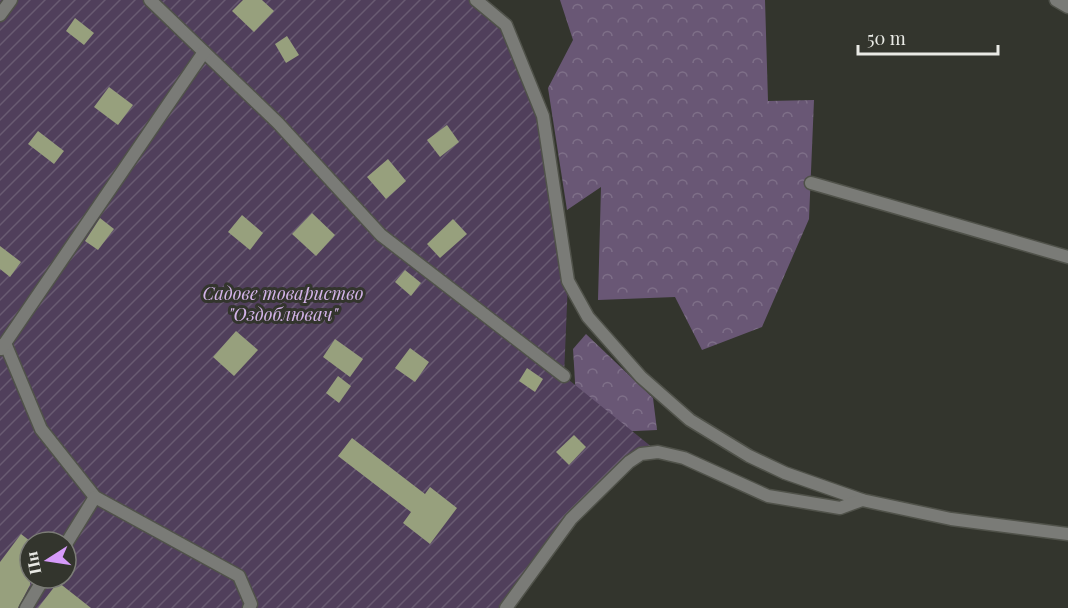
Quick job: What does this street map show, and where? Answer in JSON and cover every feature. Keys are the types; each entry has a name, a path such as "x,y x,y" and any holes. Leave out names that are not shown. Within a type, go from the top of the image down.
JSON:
{"street":[{"path":"0,15 11,0"},
{"path":"150,0 278,123 381,235 564,376"},
{"path":"476,0 506,25 543,116 568,281 588,317 641,377 698,425 749,456 785,473 862,500 951,519 1068,534"},
{"path":"1056,0 1068,6"},
{"path":"204,52 2,346 41,429 95,497 239,576 251,604 249,608"},
{"path":"811,183 1068,257"},
{"path":"506,608 571,519 628,462 641,454 658,452 684,458 768,496 840,508 862,500"},
{"path":"75,530 95,497"},
{"path":"26,608 37,590"}],"green space":[{"name":"Садове товариство \"Оздоблювач\"","path":"0,0 476,0 506,25 543,116 568,281 564,376 658,452 641,454 571,519 506,608 0,608"},
{"path":"560,0 765,0 768,101 814,100 809,219 762,327 702,350 675,297 598,300 601,187 567,210 548,88 573,40"},
{"path":"586,334 653,398 657,430 614,432 576,398 573,349"}],"building":[{"path":"243,0 262,0 274,11 254,32 232,11"},
{"path":"75,18 94,33 84,45 66,31"},
{"path":"287,36 299,55 286,63 275,44"},
{"path":"109,87 133,105 118,125 94,107"},
{"path":"447,125 459,142 440,157 427,140"},
{"path":"38,131 64,151 54,164 28,144"},
{"path":"388,159 406,181 386,199 367,177"},
{"path":"312,213 335,235 316,256 292,234"},
{"path":"242,215 263,233 250,250 228,232"},
{"path":"100,218 114,229 98,250 85,241"},
{"path":"453,219 467,234 440,258 427,244"},
{"path":"0,246 21,262 10,277 0,269"},
{"path":"405,270 421,283 411,296 395,282"},
{"path":"236,331 258,350 234,376 213,357"},
{"path":"335,339 363,359 350,377 323,357"},
{"path":"410,348 429,362 415,382 395,368"},
{"path":"527,368 543,379 535,392 519,381"},
{"path":"338,376 351,386 339,403 326,393"},
{"path":"574,435 586,447 569,465 556,452"},
{"path":"352,438 425,494 430,487 457,508 430,544 403,523 411,512 338,456"},
{"path":"18,538 18,590 27,590 18,608 0,608 0,562"},
{"path":"52,590 68,590 91,608 38,608"}]}
